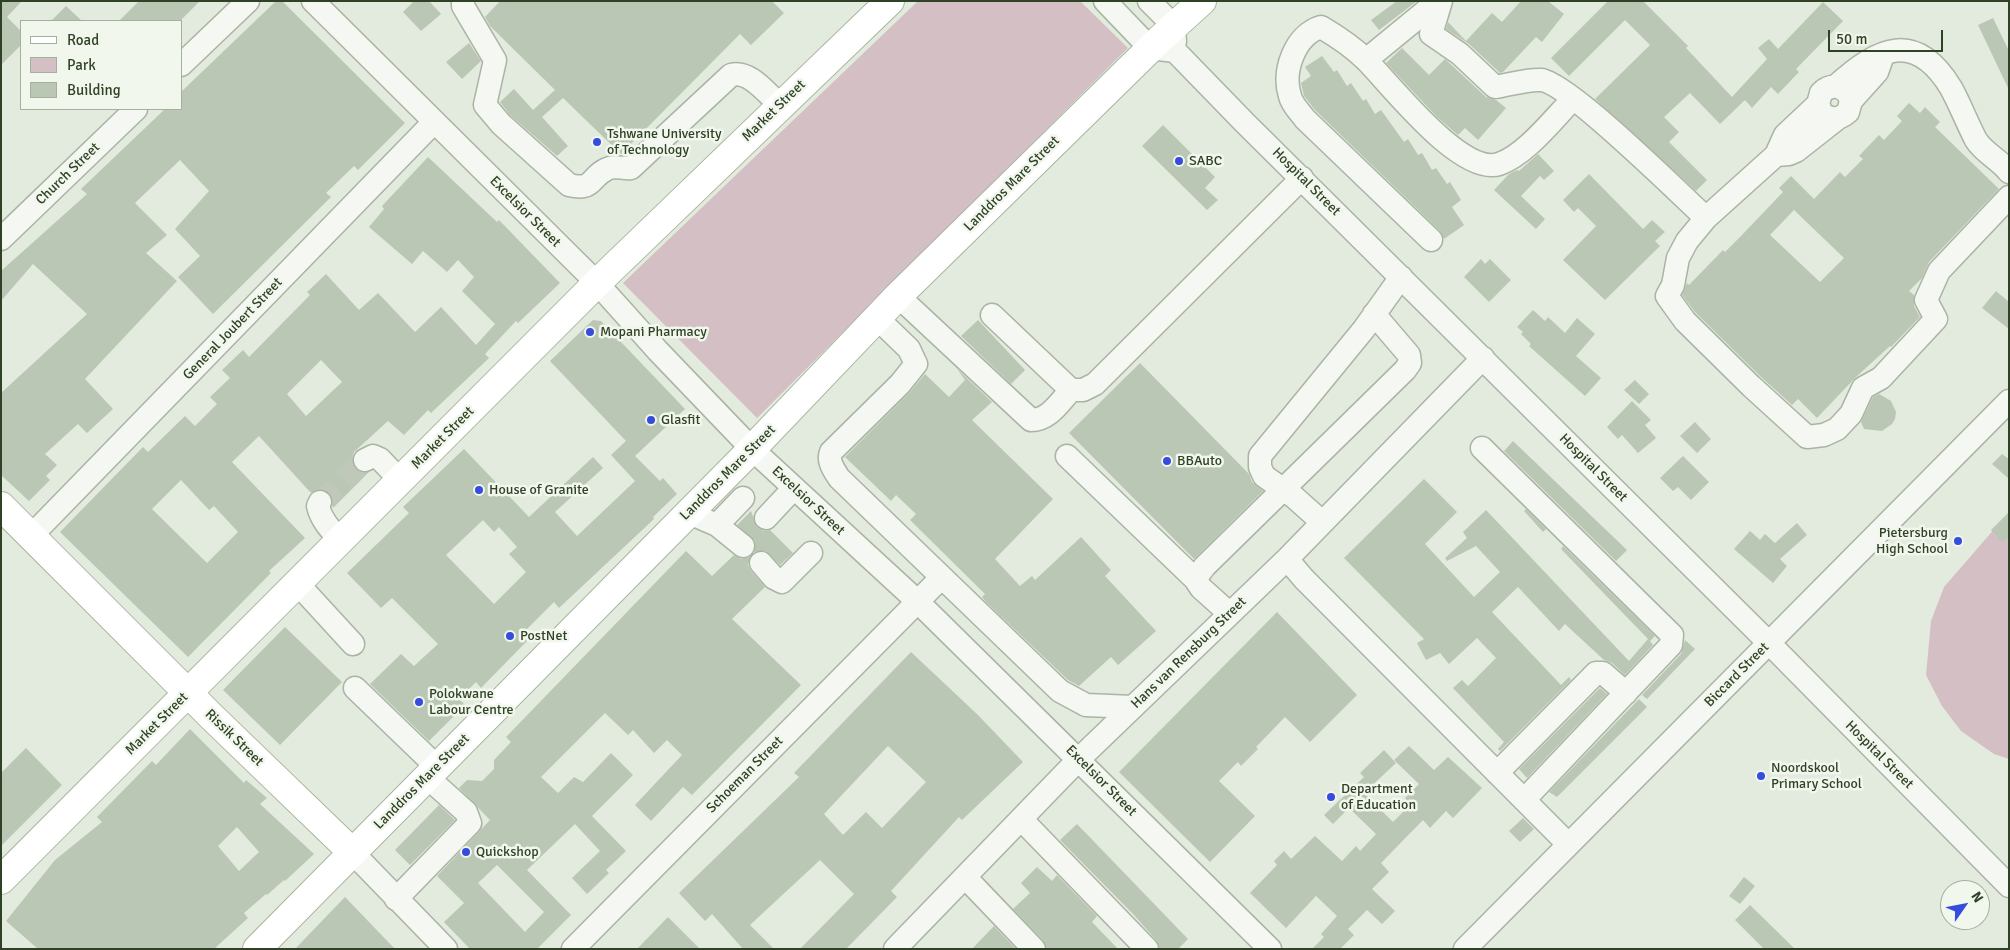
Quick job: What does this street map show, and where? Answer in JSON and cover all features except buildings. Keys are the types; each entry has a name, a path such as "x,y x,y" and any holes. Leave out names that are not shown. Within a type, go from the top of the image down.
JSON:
{"main road":[{"name":"Market Street","path":"1,880 597,283 890,1"},
{"name":"Landdros Mare Street","path":"257,949 752,449 898,296 1166,42 1202,1"},
{"name":"Rissik Street","path":"1,506 188,693 352,852"}],"street":[{"path":"182,64 248,1"},
{"name":"Excelsior Street","path":"312,1 597,283 658,351 792,489 917,601 1270,949"},
{"path":"463,1 462,6 495,60 485,105 500,124 569,185 578,187 590,185 605,169 614,167 631,168 731,75 740,73 747,76 780,105"},
{"name":"Hospital Street","path":"1105,1 1166,42 1769,643 2009,886"},
{"name":"Hospital Street","path":"1149,1 1166,42"},
{"path":"1366,60 1439,1"},
{"path":"1439,1 1431,34 1460,54 1495,87 1542,80 1573,99 1706,218"},
{"path":"1431,240 1305,119 1290,99 1288,75 1292,57 1300,40 1310,30 1321,27 1339,36 1366,60 1433,132 1474,162 1492,165 1510,159 1525,148 1573,99"},
{"path":"1776,155 1789,154 1796,151 1842,102 1877,72 1883,55 1904,48 1925,58 1934,65 1950,88 1981,146 2009,172"},
{"path":"1842,102 1830,86 1821,93 1818,104 1785,136 1776,155 1706,218 1687,240 1678,258 1673,285 1667,296 1673,308 1807,437 1824,435 1837,429 1851,414 1863,388 1881,378 1936,319 1926,300 1940,271 2009,197"},
{"name":"Church Street","path":"1,239 135,110"},
{"name":"General Joubert Street","path":"32,535 434,122"},
{"path":"992,315 1071,390 1083,390 1095,384 1302,178"},
{"path":"1322,522 1264,476 1260,467 1260,456 1374,314 1400,277"},
{"path":"898,296 1031,420 1039,420 1048,416 1071,390"},
{"path":"1195,579 1205,566 1410,364 1409,355 1374,314"},
{"path":"878,319 909,350 916,364 908,375 831,452 829,456 839,478 1060,691 1086,705 1133,707"},
{"name":"Hans van Rensburg Street","path":"895,949 1079,759 1287,559 1482,358"},
{"name":"Biccard Street","path":"1465,949 2009,400"},
{"path":"1482,448 1672,635 1671,645 1524,800"},
{"path":"365,460 373,456 380,459 400,480"},
{"path":"1067,456 1195,579 1201,588 1230,614"},
{"path":"766,518 792,489"},
{"path":"717,525 743,498"},
{"path":"320,502 318,506 319,512 325,523 340,540"},
{"path":"689,513 717,525 743,546"},
{"path":"761,563 774,578 782,582 811,553"},
{"path":"1287,559 1310,586 1568,844"},
{"name":"Schoeman Street","path":"573,949 941,578"},
{"path":"297,583 353,644"},
{"path":"1497,773 1596,673 1603,673 1626,693"},
{"path":"354,688 432,772 466,812 470,823 396,899"},
{"path":"1021,819 1147,949"},
{"name":"Rissik Street","path":"352,852 446,949"},
{"path":"965,876 1034,949"}],"green space":[{"path":"918,1 1080,1 1128,48 757,418 623,283"},
{"path":"2009,512 2009,759 1994,754 1961,731 1942,706 1926,675 1931,621 1944,587"}],"tunnel":[{"path":"320,502 365,460"}],"place":[{"name":"Tshwane University of Technology","path":"597,142"},
{"name":"SABC","path":"1179,161"},
{"name":"Mopani Pharmacy","path":"590,332"},
{"name":"Glasfit","path":"651,420"},
{"name":"BBAuto","path":"1167,461"},
{"name":"House of Granite","path":"479,490"},
{"name":"Pietersburg High School","path":"1958,541"},
{"name":"PostNet","path":"510,636"},
{"name":"Polokwane Labour Centre","path":"419,702"},
{"name":"Noordskool Primary School","path":"1761,776"},
{"name":"Department of Education","path":"1331,797"},
{"name":"Quickshop","path":"466,852"}]}
